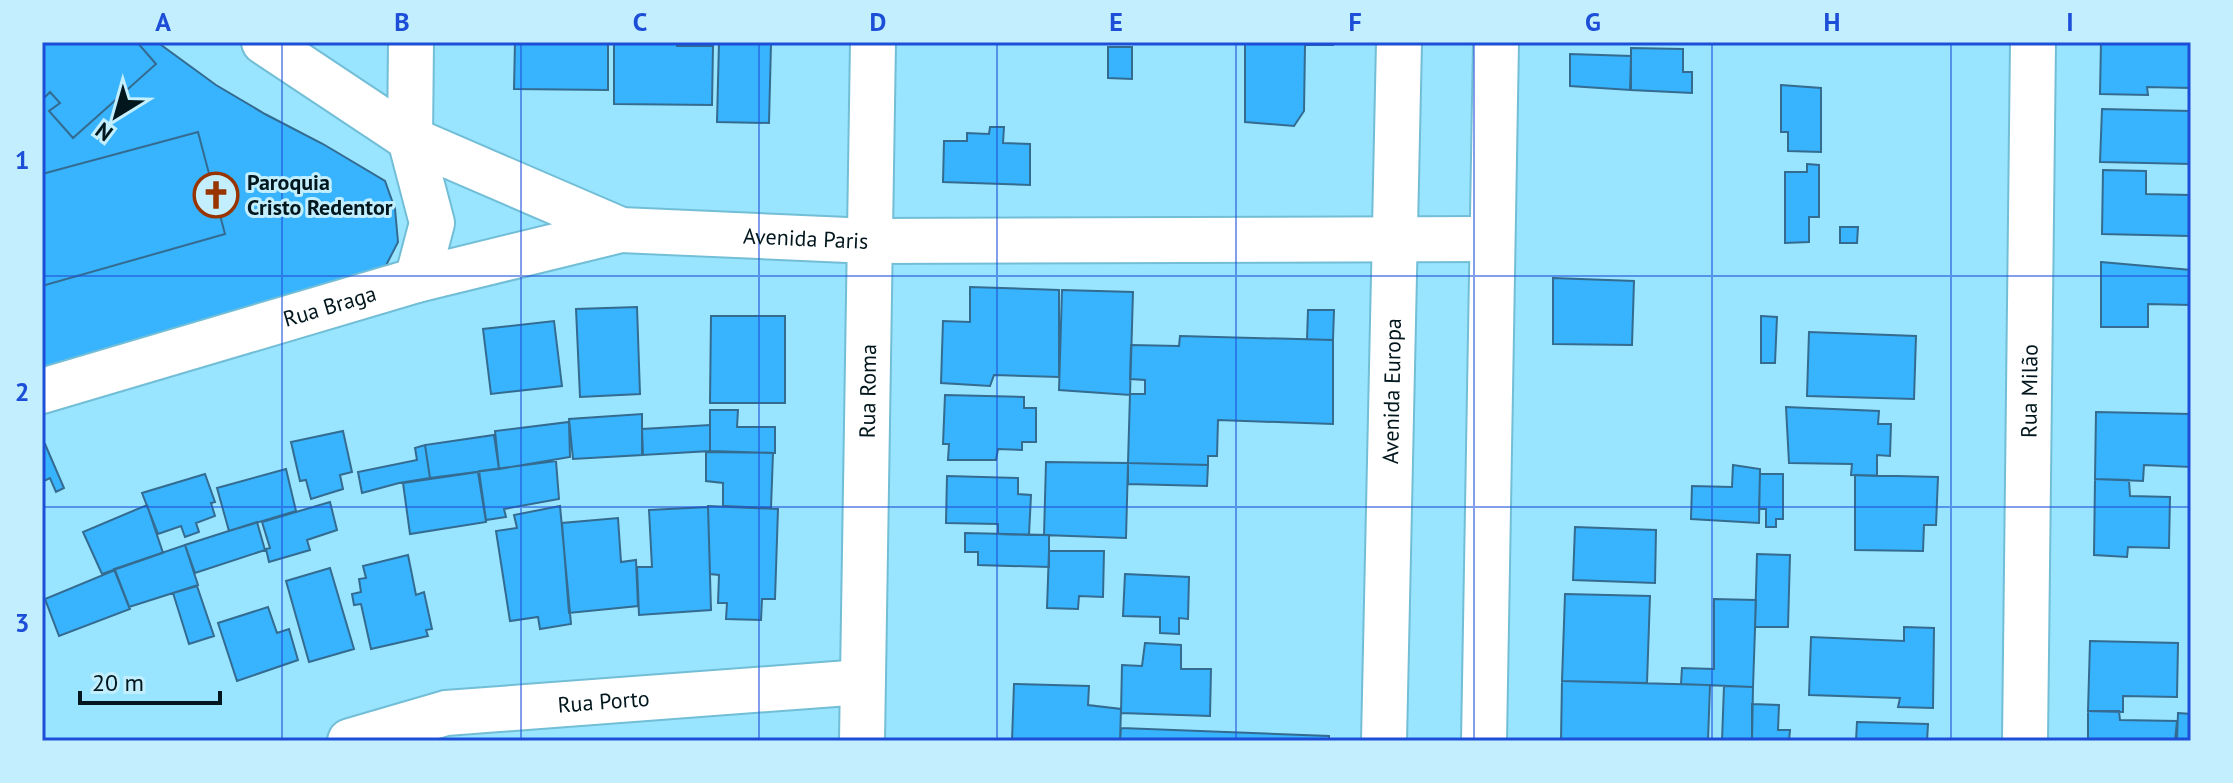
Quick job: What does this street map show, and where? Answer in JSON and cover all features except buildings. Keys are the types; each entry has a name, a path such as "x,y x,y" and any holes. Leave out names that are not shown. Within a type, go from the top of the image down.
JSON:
{"street":[{"name":"Avenida Paris","path":"264,42 410,139 621,230 870,241 1492,239"},
{"path":"411,42 410,139 432,223 417,280"},
{"name":"Rua Roma","path":"862,741 873,42"},
{"name":"Avenida Europa","path":"1384,741 1399,42"},
{"path":"1484,741 1496,42"},
{"name":"Rua Milão","path":"2025,741 2033,42"},
{"name":"Rua Braga","path":"42,391 417,280 621,230"},
{"name":"Rua Porto","path":"350,741 446,713 862,682"}],"place":[{"name":"Paroquia Cristo Redentor","path":"216,195"}]}
